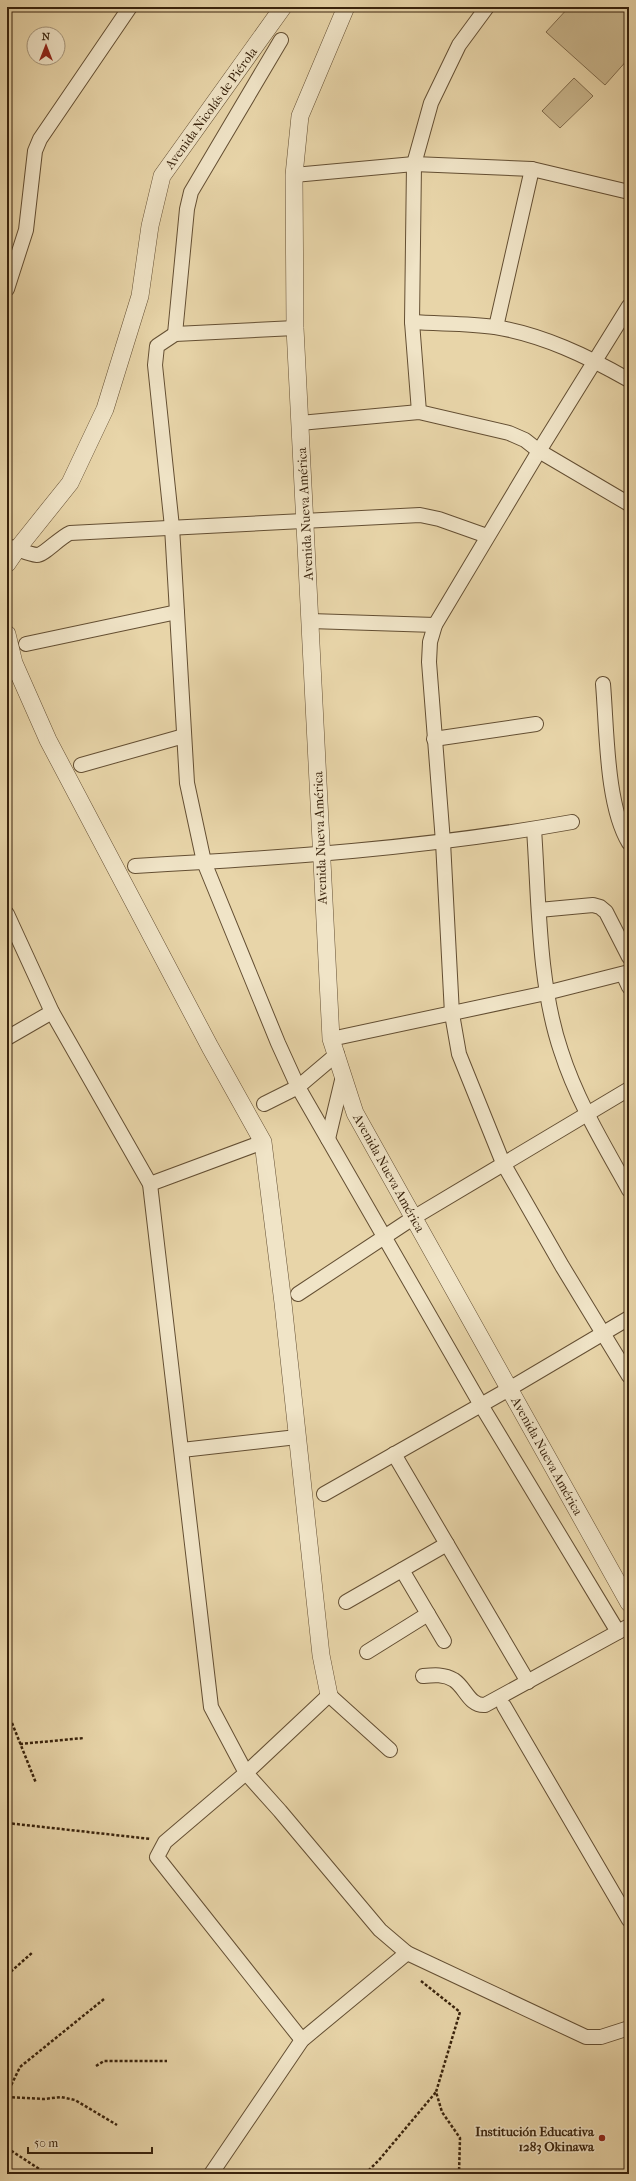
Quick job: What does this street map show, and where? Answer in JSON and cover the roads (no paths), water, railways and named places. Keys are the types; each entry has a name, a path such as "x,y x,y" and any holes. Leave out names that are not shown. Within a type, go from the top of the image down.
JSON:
{"street":[{"path":"7,289 26,230 35,151 40,139 130,7"},
{"name":"Avenida Nicolás de Piérola","path":"7,564 12,547 70,483 105,409 140,296 150,226 162,176 283,7"},
{"name":"Avenida Nueva América","path":"346,7 300,116 294,175 295,328 322,854 334,1047 355,1113 629,1603"},
{"path":"419,412 412,322 414,164 431,103 456,51 488,7"},
{"path":"175,334 187,209 191,192 280,40"},
{"path":"294,175 414,164 532,169 629,192"},
{"path":"496,328 532,169"},
{"path":"629,306 487,536 435,625 430,642 429,662 443,842 452,1014 459,1054 463,1068 503,1163 629,1376"},
{"path":"412,322 496,328 541,339 595,360 629,380"},
{"path":"295,328 175,334 157,346 155,365 172,527 187,783 204,862 275,1036 298,1087 383,1238 481,1405 623,1629 485,1705 479,1705 474,1702 455,1680 441,1674 423,1676"},
{"path":"300,423 419,412 509,433 525,440 539,451 629,504"},
{"path":"12,547 39,555 45,554 60,537 70,533 420,515 439,519 487,536"},
{"path":"26,644 177,612"},
{"path":"310,621 435,625"},
{"path":"7,634 14,663 48,740 210,1047 263,1142 283,1303 321,1655 329,1695 390,1750"},
{"path":"603,684 613,801 618,820 629,843"},
{"path":"434,739 536,724"},
{"path":"81,765 184,736"},
{"path":"135,866 322,854 443,842 572,822"},
{"path":"534,829 546,993 561,1052 586,1114 629,1190"},
{"path":"539,910 593,905 600,907 606,912 629,957"},
{"path":"7,914 52,1012 150,1184 211,1707 246,1773 380,1930 407,1953 586,2037 602,2037 629,2028"},
{"path":"264,1104 298,1087 334,1047 452,1014 626,973 629,987"},
{"path":"7,1038 52,1012"},
{"path":"328,1139 343,1076"},
{"path":"298,1294 413,1218 629,1089"},
{"path":"150,1184 263,1142"},
{"path":"324,1494 510,1389 629,1318"},
{"path":"182,1450 297,1437"},
{"path":"394,1454 528,1682"},
{"path":"346,1602 447,1544"},
{"path":"402,1570 444,1641"},
{"path":"367,1652 428,1614"},
{"path":"302,2040 157,1857 165,1842 246,1773 329,1695"},
{"path":"504,1706 629,1920"},
{"path":"212,2174 302,2040 407,1953"}],"place":[{"name":"Institución Educativa 1283 Okinawa","path":"602,2138"}]}
